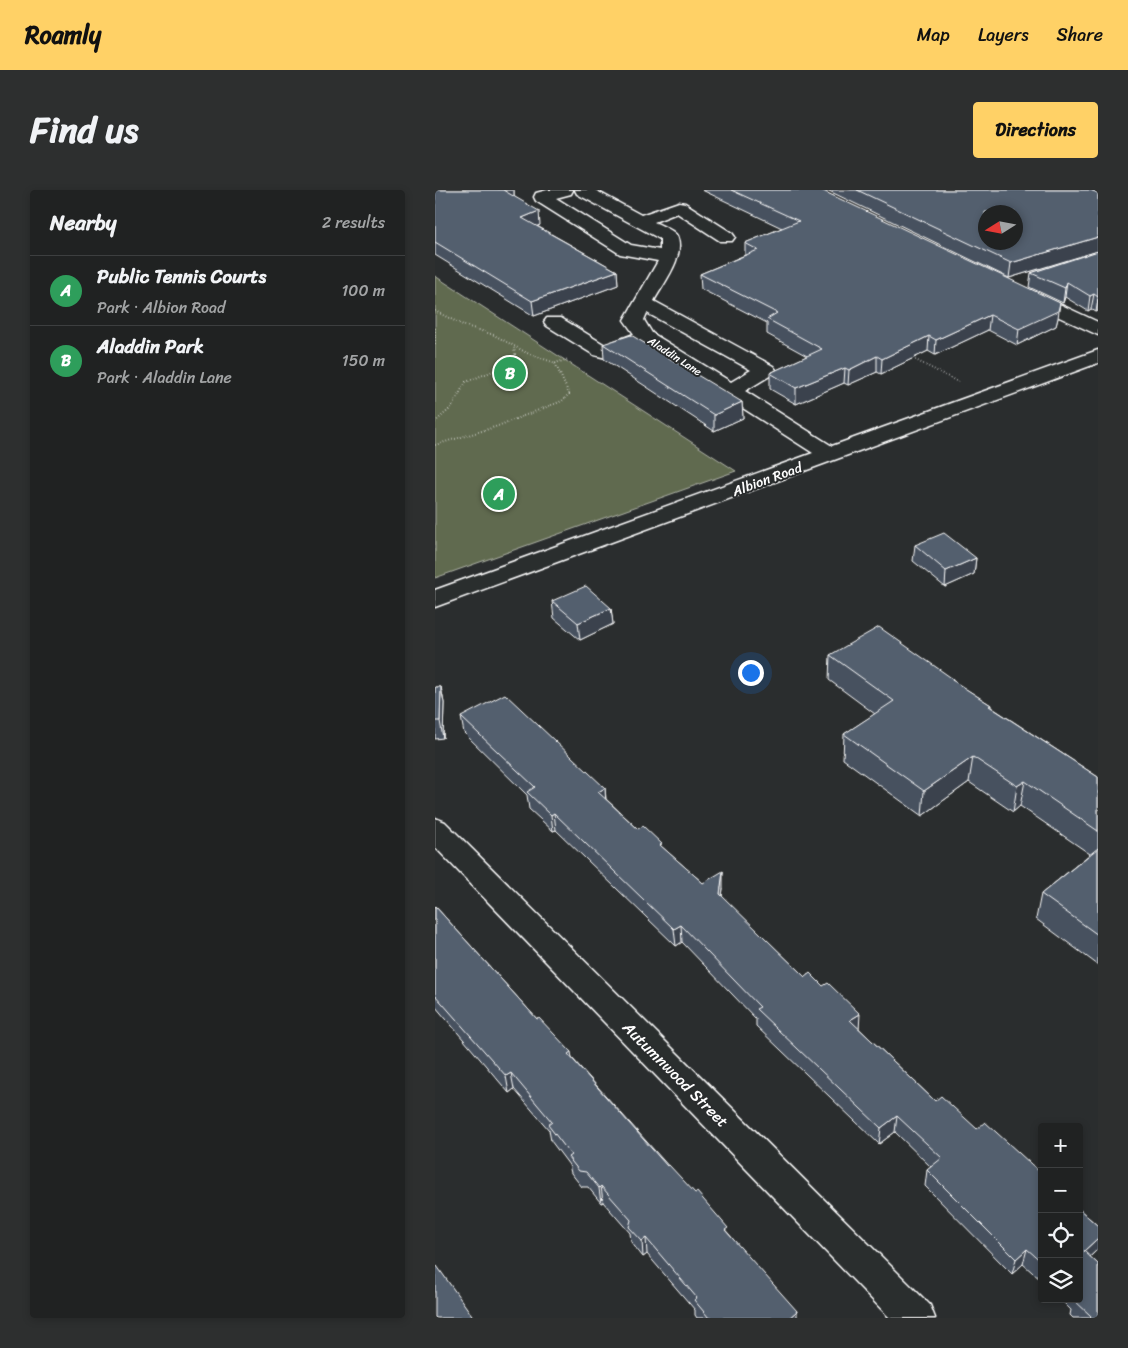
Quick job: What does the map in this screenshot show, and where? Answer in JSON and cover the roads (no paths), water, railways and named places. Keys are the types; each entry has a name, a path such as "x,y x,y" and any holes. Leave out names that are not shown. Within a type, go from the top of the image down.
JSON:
{"street":[{"path":"565,190 543,197 626,250 669,257 669,237 583,190"},
{"path":"639,221 679,207 726,237"},
{"name":"Aladdin Lane","path":"669,257 634,320 645,337 831,455"},
{"path":"1035,278 1008,286 1098,329"},
{"path":"643,303 766,370 729,392"},
{"path":"553,322 601,351 606,352 645,337"},
{"name":"Albion Road","path":"435,599 1098,356"},
{"name":"Autumnwood Street","path":"435,829 916,1318"}],"place":[{"name":"Aladdin Park","path":"510,373"},
{"name":"Public Tennis Courts","path":"499,494"}]}
